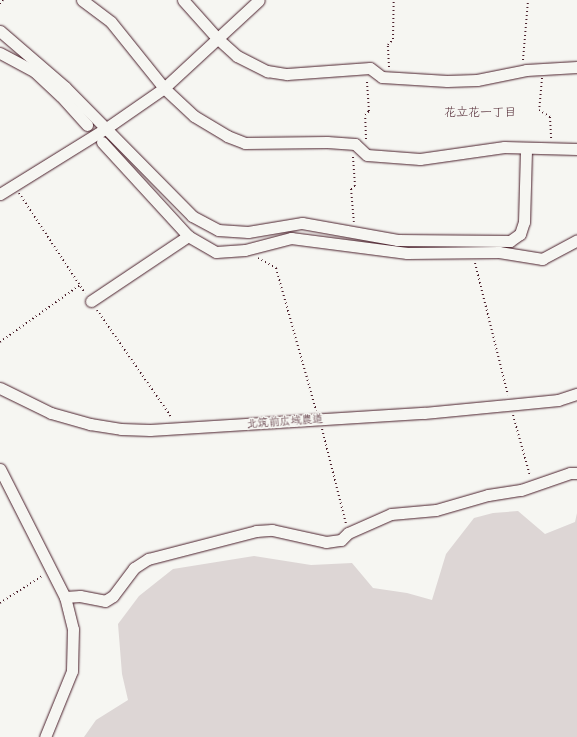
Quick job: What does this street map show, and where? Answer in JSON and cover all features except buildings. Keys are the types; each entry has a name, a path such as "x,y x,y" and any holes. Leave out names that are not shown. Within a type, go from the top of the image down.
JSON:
{"street":[{"path":"82,0 110,22 164,88 194,116 227,136 245,144 328,142 355,144 366,155 420,159 504,147 526,149 577,149"},
{"path":"183,0 216,38 237,56 267,71 287,74 370,68 382,77 447,81 477,80 524,70 577,67"},
{"path":"0,194 105,129 164,88 216,38 259,0"},
{"path":"0,31 65,87 192,216 218,230 257,231 302,223 397,240 510,241 520,234 524,222 526,149"},
{"path":"0,53 35,72 61,96 87,125"},
{"path":"102,142 188,236 216,252 245,250 291,238 407,253 499,252 542,259 577,240"},
{"path":"257,231 263,246"},
{"path":"91,301 188,236"},
{"name":"北筑前広域農道","path":"0,388 51,412 90,424 121,429 180,429 424,413 510,403 558,400 577,394"},
{"path":"0,469 65,597 74,629 72,671 45,737"},
{"path":"65,597 80,596 105,601 113,596 134,568 148,559 256,531 272,530 326,542 341,540 348,533 391,514 436,510 488,495 521,490 570,473 577,473"}],"path":[{"path":"0,4 3,0"},
{"path":"382,77 389,66 388,45 393,39 394,0"},
{"path":"524,70 523,36 527,30 528,0"},
{"path":"366,155 365,115 369,111 366,82 370,68"},
{"path":"542,69 539,110 550,117 552,149"},
{"path":"355,144 352,160 355,186 351,189 355,233"},
{"path":"245,250 276,268 319,419 348,533"},
{"path":"472,252 532,485"},
{"path":"0,342 80,285"},
{"path":"0,603 51,569"}],"shaded area":[{"path":"518,511 545,534 575,522 577,513 577,737 84,737 96,720 128,700 122,674 118,624 139,596 173,569 254,556 311,565 352,563 373,588 407,593 432,600 446,554 474,518 493,513"}],"district":[{"name":"花立花一丁目","path":"480,112"}]}
